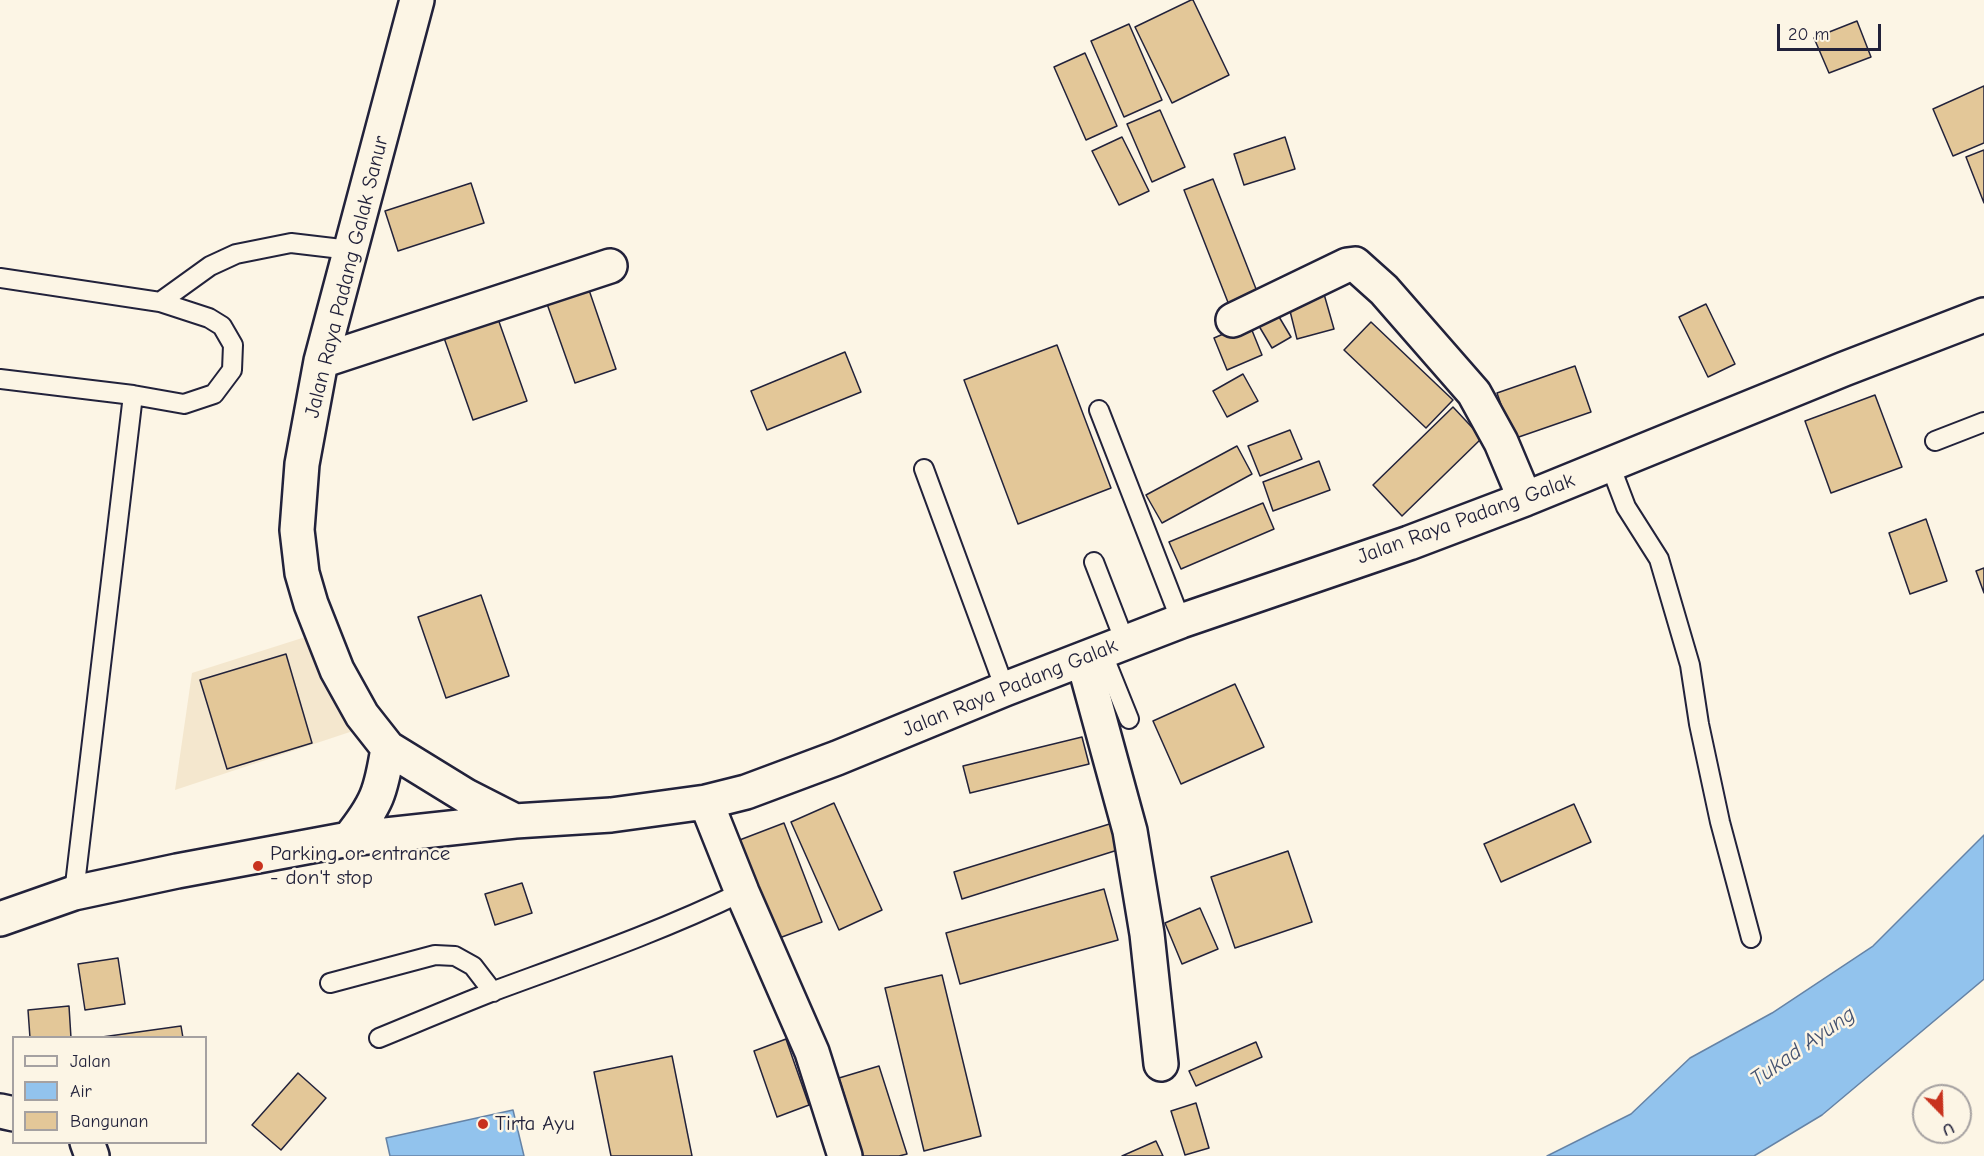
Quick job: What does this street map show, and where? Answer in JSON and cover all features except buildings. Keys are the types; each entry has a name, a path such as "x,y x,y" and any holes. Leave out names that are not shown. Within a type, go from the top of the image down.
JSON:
{"street":[{"name":"Jalan Raya Padang Galak Sanur","path":"417,0 321,361 302,464 297,530 302,573 310,604 337,670 362,715 388,748 466,796 515,821"},
{"path":"1233,320 1347,265 1355,264 1384,290 1474,393 1501,442 1525,499"},
{"path":"321,361 610,266"},
{"name":"Jalan Raya Padang Galak","path":"0,919 74,893 349,839 515,821 611,815 706,802 746,792 1181,621 1409,543 1525,499 1844,369 1983,318"},
{"path":"1103,651 1147,934 1161,1064"},
{"path":"349,839 364,820 380,792 388,748"},
{"path":"706,802 742,892 812,1052 845,1156"}],"lane":[{"path":"160,302 210,266 236,254 291,243 350,250"},
{"path":"0,278 160,302 209,318 222,326 233,345 232,370 214,394 184,404 133,395 0,379"},
{"path":"74,893 133,395"},
{"path":"1099,410 1181,621"},
{"path":"1935,441 1984,422"},
{"path":"1610,465 1626,507 1659,559 1690,665 1711,785 1751,938"},
{"path":"924,469 1005,689"},
{"path":"1094,562 1103,651 1130,719"},
{"path":"379,1038 492,992 597,954 742,892"},
{"path":"330,983 435,954 455,956 473,966 492,992"}],"shaded area":[{"path":"318,633 362,728 175,790 192,673"}],"water":[{"name":"Tukad Ayung","path":"1984,835 1984,979 1822,1115 1754,1156 1547,1156 1631,1114 1690,1058 1772,1013 1873,946"},
{"name":"Tirta Ayu","path":"513,1110 524,1156 390,1156 386,1138"}],"place":[{"name":"Parking or entrance - don't stop","path":"258,866"},
{"name":"Tirta Ayu","path":"483,1124"}]}
